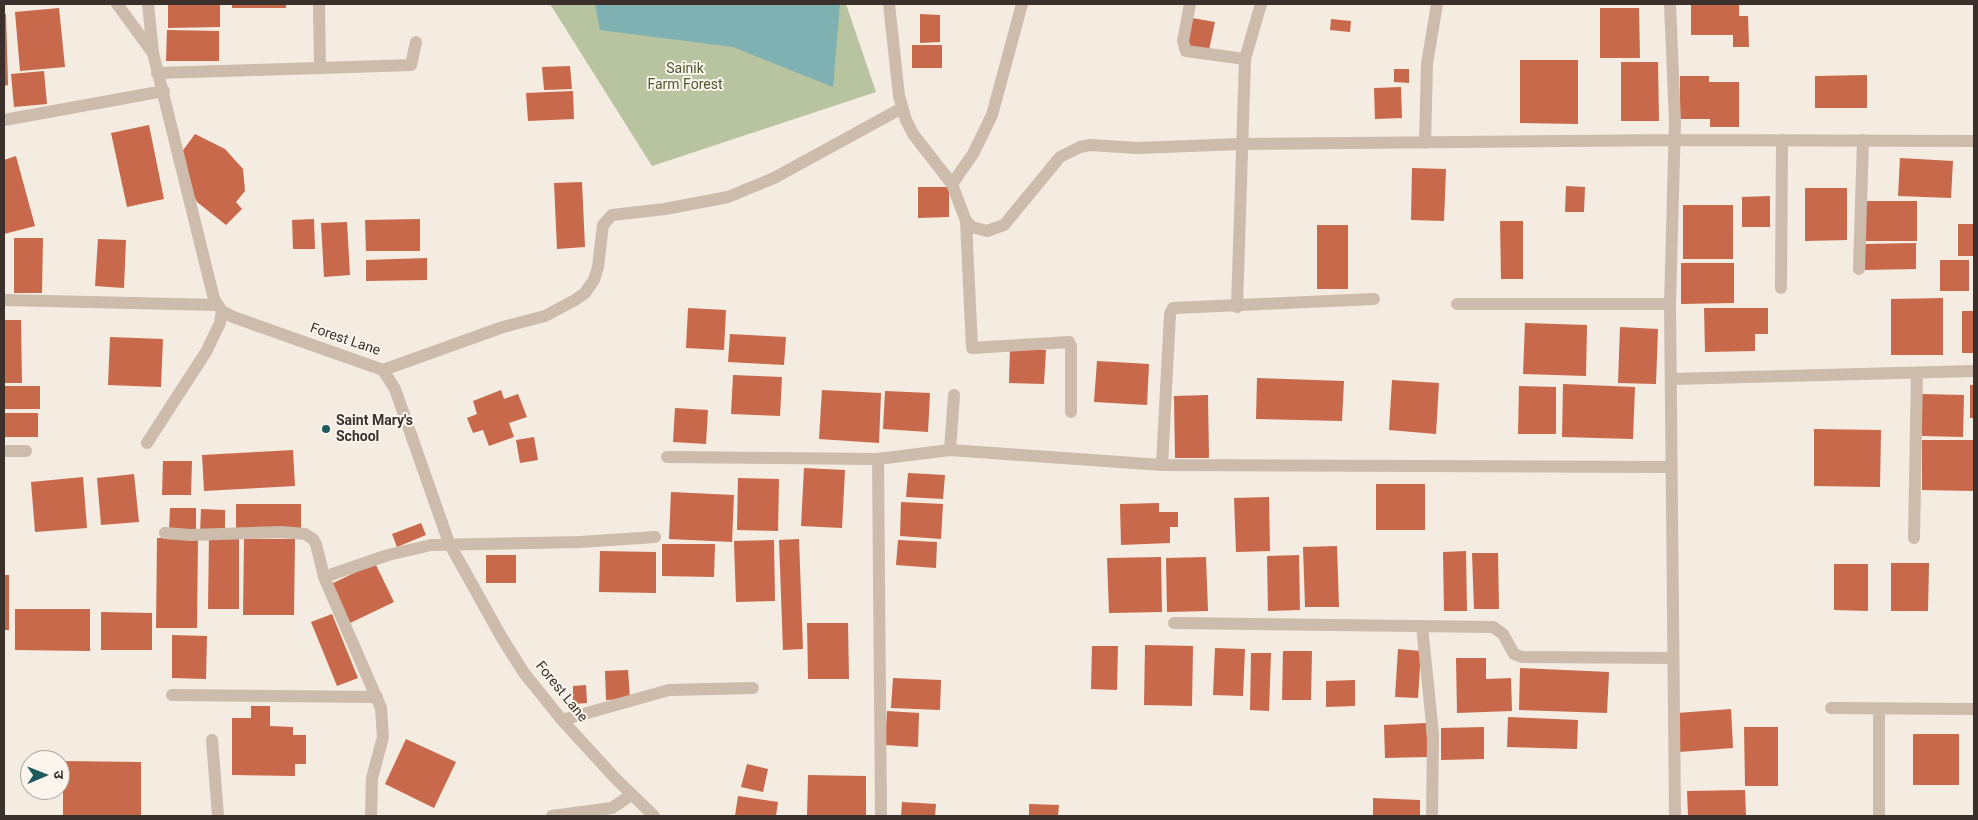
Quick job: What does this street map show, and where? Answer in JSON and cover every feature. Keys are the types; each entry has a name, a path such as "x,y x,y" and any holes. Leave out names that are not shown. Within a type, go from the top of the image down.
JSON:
{"street":[{"path":"117,4 153,53"},
{"path":"147,443 206,352 218,329 220,308 214,299 164,91 153,53 148,4"},
{"path":"319,4 320,68"},
{"path":"889,4 895,72 902,108 913,134 952,184 966,221 972,348 1069,342 1071,346 1071,412"},
{"path":"952,184 973,154 992,115 1022,4"},
{"path":"1190,4 1183,41 1186,51 1245,59"},
{"path":"1237,307 1245,59 1261,4"},
{"path":"1425,143 1427,64 1437,4"},
{"path":"1670,4 1674,140 1670,304 1672,379 1670,467 1676,816"},
{"path":"158,72 411,65 416,42"},
{"path":"4,120 164,91"},
{"path":"383,370 503,327 545,316 575,300 585,293 594,280 603,225 612,215 665,209 728,197 774,178 902,108"},
{"path":"966,221 972,227 987,232 1001,228 1060,157 1080,147 1090,145 1137,148 1242,144 1674,140 1974,141"},
{"path":"1781,288 1782,140"},
{"path":"1860,269 1863,140"},
{"path":"4,300 220,308"},
{"path":"1162,465 1171,311 1178,307 1237,307 1374,300"},
{"path":"1457,304 1670,304"},
{"name":"Forest Lane","path":"220,308 233,317 383,370 395,390 448,544 514,658 562,720 654,816"},
{"path":"1672,379 1974,371"},
{"path":"1914,538 1917,374"},
{"path":"950,450 954,395"},
{"path":"668,457 878,459 950,450 1162,465 1670,467"},
{"path":"4,451 26,451"},
{"path":"878,459 881,816"},
{"path":"165,533 190,535 304,534 316,544 324,578 378,698 383,721 383,737 372,778 372,816"},
{"path":"324,578 413,548 448,544 580,542 655,537"},
{"path":"1174,623 1493,627 1503,634 1514,654 1522,657 1673,658"},
{"path":"1422,626 1433,734 1432,816"},
{"path":"562,720 669,690 753,688"},
{"path":"172,695 378,698"},
{"path":"1830,708 1974,709"},
{"path":"1879,708 1879,816"},
{"path":"212,740 218,816"},
{"path":"552,816 612,808 632,795"}],"green space":[{"name":"Sainik Farm Forest","path":"550,4 846,4 876,92 652,166"}],"water":[{"path":"595,4 840,4 833,87 733,47 600,30"}],"building":[{"path":"168,4 220,4 220,27 168,28"},
{"path":"232,4 286,4 286,8 232,8"},
{"path":"1691,4 1739,4 1739,16 1748,16 1749,47 1733,47 1733,35 1691,35"},
{"path":"59,8 65,67 20,71 15,12"},
{"path":"1600,8 1639,8 1640,58 1600,58"},
{"path":"4,14 6,14 8,85 4,86"},
{"path":"920,14 940,15 940,42 920,43"},
{"path":"1192,18 1215,22 1209,50 1186,46"},
{"path":"1331,19 1351,21 1350,32 1330,30"},
{"path":"167,30 219,31 219,61 166,61"},
{"path":"912,45 942,45 942,68 912,68"},
{"path":"1520,60 1578,60 1578,124 1520,123"},
{"path":"1621,62 1658,62 1659,121 1621,121"},
{"path":"570,66 572,89 544,90 542,67"},
{"path":"1394,69 1409,69 1409,83 1394,82"},
{"path":"44,71 47,104 14,107 11,74"},
{"path":"1867,75 1867,108 1815,108 1815,76"},
{"path":"1680,76 1709,76 1709,82 1739,82 1739,127 1710,127 1710,119 1680,119"},
{"path":"1401,87 1402,118 1375,119 1374,88"},
{"path":"573,91 574,119 528,121 526,93"},
{"path":"149,125 164,199 127,207 111,133"},
{"path":"195,134 225,149 243,169 245,191 236,202 242,209 226,225 197,202 191,190 181,153"},
{"path":"16,156 35,226 4,234 4,160"},
{"path":"1900,158 1953,161 1951,198 1898,196"},
{"path":"1412,168 1446,169 1444,221 1411,220"},
{"path":"582,182 585,247 557,249 554,183"},
{"path":"1566,186 1585,187 1584,212 1565,212"},
{"path":"918,187 949,187 949,217 918,218"},
{"path":"1805,188 1847,188 1847,240 1805,241"},
{"path":"1770,196 1770,227 1742,227 1742,197"},
{"path":"1864,201 1917,201 1917,241 1864,241"},
{"path":"1683,205 1733,205 1733,259 1683,259"},
{"path":"314,219 315,249 293,249 292,220"},
{"path":"420,219 420,251 366,251 365,220"},
{"path":"1500,221 1523,221 1523,279 1501,279"},
{"path":"347,222 350,275 324,277 321,223"},
{"path":"1958,224 1974,224 1974,256 1958,256"},
{"path":"1317,225 1348,225 1348,289 1317,289"},
{"path":"14,238 43,238 42,293 14,293"},
{"path":"98,239 126,240 124,288 95,286"},
{"path":"1916,243 1916,269 1865,270 1865,244"},
{"path":"427,258 427,280 366,281 366,260"},
{"path":"1940,260 1969,260 1969,291 1940,291"},
{"path":"1681,263 1734,263 1734,303 1681,304"},
{"path":"1943,298 1943,355 1891,355 1891,299"},
{"path":"688,308 726,310 724,350 686,348"},
{"path":"1704,308 1768,308 1768,334 1755,334 1755,351 1705,352"},
{"path":"1962,311 1974,311 1974,353 1962,353"},
{"path":"4,320 21,320 22,383 4,383"},
{"path":"1525,323 1587,325 1586,376 1523,374"},
{"path":"1620,327 1658,329 1656,384 1618,383"},
{"path":"730,334 786,337 784,365 728,362"},
{"path":"110,337 163,339 161,387 108,385"},
{"path":"1010,348 1046,350 1044,384 1009,383"},
{"path":"1097,361 1149,364 1147,405 1094,402"},
{"path":"733,375 782,377 780,416 731,414"},
{"path":"1257,378 1344,381 1342,421 1256,419"},
{"path":"1392,380 1439,383 1436,434 1389,430"},
{"path":"1563,384 1635,387 1633,439 1562,437"},
{"path":"1970,385 1974,385 1974,418 1970,418"},
{"path":"4,386 40,386 40,409 4,409"},
{"path":"1519,386 1556,387 1556,434 1518,434"},
{"path":"501,390 504,399 518,394 527,417 509,423 514,437 489,446 483,430 473,433 467,418 477,414 473,401"},
{"path":"822,390 881,393 879,443 819,439"},
{"path":"885,391 930,393 928,432 883,429"},
{"path":"1922,394 1964,395 1963,437 1922,436"},
{"path":"1208,395 1209,458 1175,458 1174,396"},
{"path":"675,408 708,410 706,444 673,442"},
{"path":"4,413 38,413 38,437 4,437"},
{"path":"1814,429 1881,430 1880,487 1814,486"},
{"path":"534,437 538,460 520,463 516,440"},
{"path":"1922,440 1974,440 1974,491 1922,490"},
{"path":"293,450 295,486 204,491 202,455"},
{"path":"163,461 192,461 191,495 162,495"},
{"path":"804,468 845,470 842,528 801,526"},
{"path":"908,473 945,475 943,499 906,497"},
{"path":"134,474 139,522 101,525 97,478"},
{"path":"83,477 87,528 35,532 31,482"},
{"path":"738,478 779,479 778,531 737,530"},
{"path":"1376,484 1425,484 1425,530 1376,530"},
{"path":"671,492 734,495 732,542 669,539"},
{"path":"1269,497 1270,551 1236,552 1234,498"},
{"path":"901,502 943,504 941,539 900,536"},
{"path":"1159,503 1159,512 1178,512 1178,527 1170,527 1170,543 1121,545 1120,504"},
{"path":"236,504 301,504 301,530 236,530"},
{"path":"170,508 196,508 196,531 169,531"},
{"path":"201,509 225,510 225,534 200,533"},
{"path":"421,523 426,535 397,547 392,534"},
{"path":"209,536 239,537 239,609 208,609"},
{"path":"157,538 198,538 197,628 156,628"},
{"path":"244,539 295,539 294,615 243,615"},
{"path":"799,539 803,649 783,650 779,540"},
{"path":"774,540 775,601 736,602 734,541"},
{"path":"898,540 937,542 936,568 896,565"},
{"path":"662,544 715,544 714,577 662,576"},
{"path":"1337,546 1339,607 1305,607 1303,547"},
{"path":"600,551 656,552 656,593 599,592"},
{"path":"1466,551 1467,611 1444,611 1443,552"},
{"path":"1472,553 1498,553 1499,609 1474,609"},
{"path":"486,555 516,555 516,583 486,583"},
{"path":"1299,555 1300,610 1268,611 1267,556"},
{"path":"1161,557 1162,612 1109,613 1107,558"},
{"path":"1206,557 1208,611 1167,612 1166,558"},
{"path":"375,563 394,602 348,624 329,585"},
{"path":"1891,563 1929,563 1928,611 1891,611"},
{"path":"1834,564 1868,564 1868,611 1834,610"},
{"path":"4,575 9,575 9,630 4,630"},
{"path":"15,609 90,609 90,651 15,650"},
{"path":"101,612 152,613 152,650 101,650"},
{"path":"332,614 358,678 337,686 311,622"},
{"path":"807,623 848,623 849,679 808,679"},
{"path":"172,635 207,636 206,679 172,678"},
{"path":"1145,645 1193,646 1192,706 1144,705"},
{"path":"1092,646 1118,646 1117,690 1091,689"},
{"path":"1215,648 1245,649 1243,696 1213,695"},
{"path":"1398,649 1421,651 1418,698 1395,697"},
{"path":"1283,651 1312,651 1311,700 1282,700"},
{"path":"1251,653 1271,653 1269,711 1250,710"},
{"path":"1456,658 1486,658 1486,679 1511,678 1512,711 1457,713"},
{"path":"1520,668 1609,672 1607,713 1519,710"},
{"path":"628,670 630,699 606,700 605,671"},
{"path":"893,678 941,680 940,710 891,708"},
{"path":"1355,680 1355,706 1326,707 1326,681"},
{"path":"586,685 587,703 573,704 573,686"},
{"path":"251,706 270,706 270,726 293,727 293,735 306,735 306,764 295,764 295,776 232,775 232,718 251,718"},
{"path":"1731,709 1733,748 1679,752 1677,713"},
{"path":"887,711 919,713 918,747 885,745"},
{"path":"1508,717 1578,720 1577,749 1507,747"},
{"path":"1426,723 1428,757 1385,758 1384,725"},
{"path":"1484,727 1484,759 1441,760 1441,728"},
{"path":"1744,727 1778,727 1778,786 1745,786"},
{"path":"1913,734 1959,734 1959,785 1913,785"},
{"path":"406,739 456,762 434,808 385,784"},
{"path":"70,761 141,762 141,816 63,816 63,800 70,800"},
{"path":"747,764 768,769 763,792 741,787"},
{"path":"808,775 866,776 866,816 807,816"},
{"path":"1745,790 1746,816 1688,816 1687,791"},
{"path":"738,796 778,802 776,816 735,816"},
{"path":"1373,798 1420,800 1420,816 1373,816"},
{"path":"902,802 936,804 935,816 901,816"},
{"path":"1029,804 1059,805 1058,816 1029,816"}],"place":[{"name":"Saint Mary's School","path":"326,429"}]}
